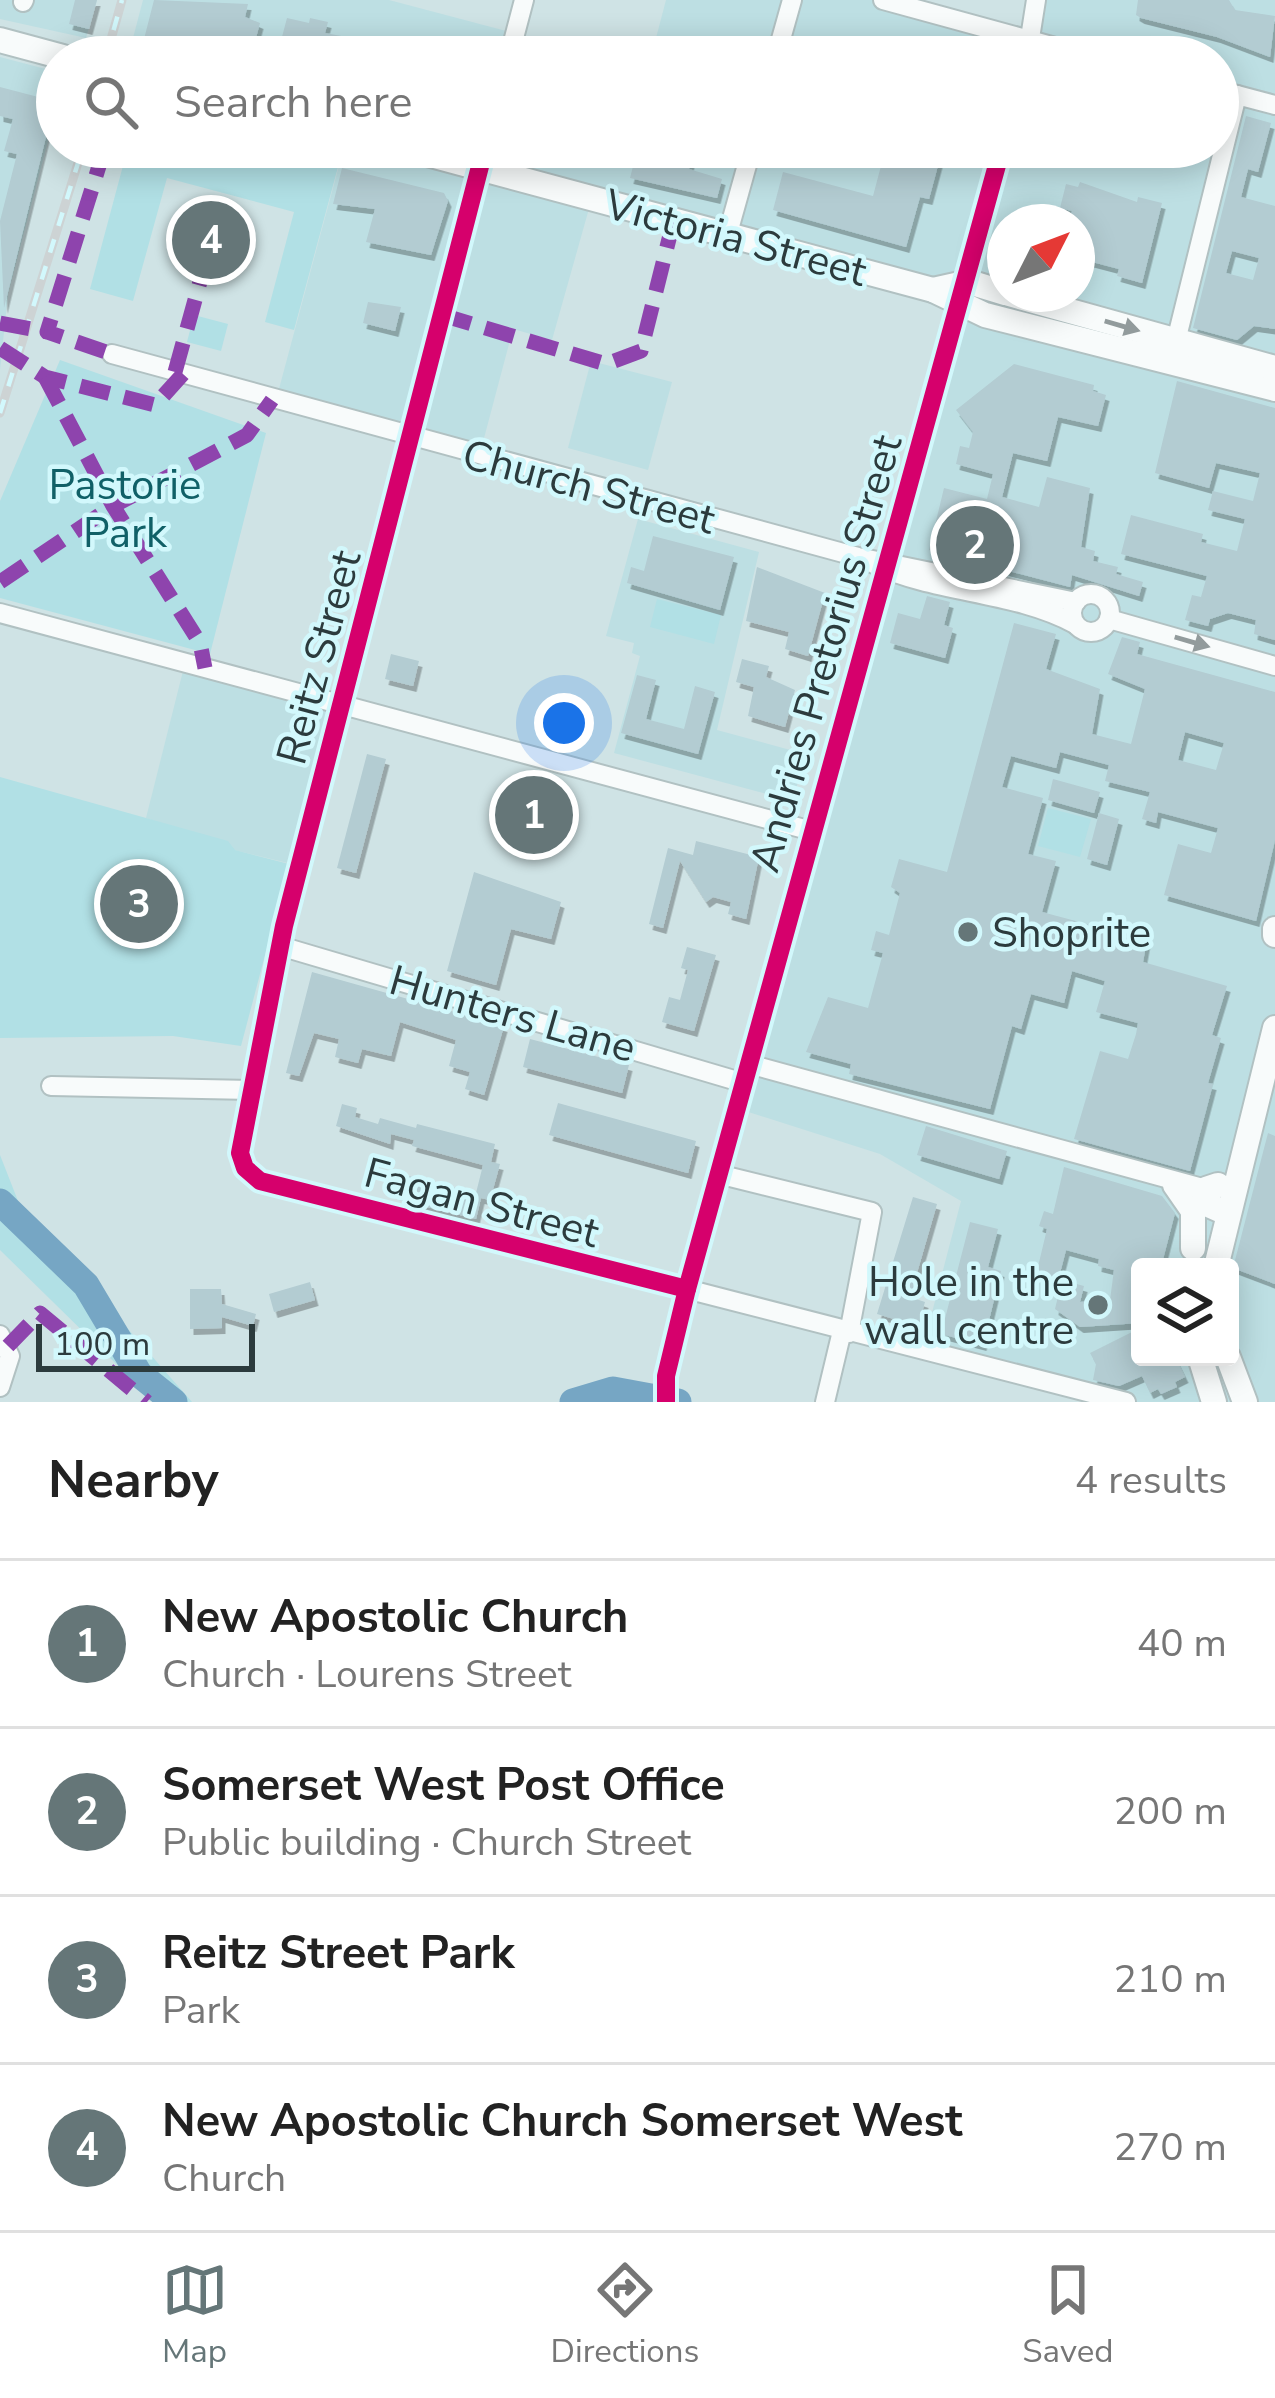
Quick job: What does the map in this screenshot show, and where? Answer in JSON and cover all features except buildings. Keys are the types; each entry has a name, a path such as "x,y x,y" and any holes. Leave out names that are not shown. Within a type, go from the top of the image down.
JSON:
{"main road":[{"path":"0,40 36,50"},
{"name":"Victoria Street","path":"516,168 933,290 961,308 1275,389"},
{"name":"Victoria Street","path":"933,290 968,282 987,287"},
{"name":"Victoria Street","path":"1074,312 1275,368"},
{"path":"1192,1258 1216,1199 1264,1119 1275,1028"},
{"path":"1175,1185 1193,1211 1192,1258"},
{"path":"1216,1199 1216,1258"},
{"path":"1206,1366 1230,1400"},
{"path":"1228,1366 1230,1400"}],"street":[{"path":"515,36 524,0"},
{"path":"782,36 792,0"},
{"path":"883,0 1003,36"},
{"path":"989,29 1019,21 1036,1"},
{"path":"1030,36 1036,1"},
{"path":"1239,95 1275,105"},
{"name":"Reitz Street","path":"260,1181 244,1168 240,1153 280,946 480,168"},
{"path":"728,233 746,168"},
{"name":"Andries Pretorius Street","path":"669,1387 693,1290 724,1197 722,1178 747,1073 812,831 997,168"},
{"path":"1176,341 1211,168"},
{"name":"Church Street","path":"112,354 884,564 1092,632 1109,619"},
{"name":"Church Street","path":"884,564 1035,597 1076,602 1088,594 1100,596 1109,608 1109,619"},
{"path":"1076,602 1076,624"},
{"path":"0,613 812,831"},
{"name":"Church Street","path":"1109,619 1275,665"},
{"name":"Hunters Lane","path":"280,946 1216,1199"},
{"path":"51,1086 251,1090"},
{"path":"722,1178 871,1216 826,1402"},
{"name":"Fagan Street","path":"260,1181 1126,1402"},
{"path":"0,1387 4,1341"}],"shaded area":[{"path":"0,0 97,0 87,36 0,19"},
{"path":"143,0 389,0 525,36 134,36"},
{"path":"666,0 884,0 1011,36 657,36"},
{"path":"1041,0 1275,0 1275,1402 1123,1402 922,1351 961,1201 880,1154 739,1109 966,296 592,198 552,340 513,329 479,457 276,400 338,168 1239,168 1239,36 1030,36"},
{"path":"0,57 36,66 36,168 41,168 8,294 0,370"},
{"path":"591,361 672,382 648,470 568,448"},
{"path":"638,519 759,552 717,730 805,754 793,801 614,753 640,656 632,653 634,643 606,636"},
{"path":"185,663 343,704 300,866 234,850 146,818"}],"green space":[{"path":"122,168 338,168 294,330 265,322 294,212 167,178 133,301 90,289"},
{"path":"194,315 228,324 221,351 187,342"},
{"name":"Pastorie Park","path":"60,360 266,433 210,654 0,598 0,501"},
{"path":"657,599 721,615 714,644 650,627"},
{"path":"0,777 228,841 235,850 289,864 241,1046 173,1036 0,1038"},
{"path":"1048,808 1091,819 1080,857 1038,846"},
{"path":"0,1155 20,1206 192,1402 155,1402 0,1250"}],"waterway":[{"path":"0,1202 86,1285 139,1374 174,1402"},
{"path":"573,1402 613,1390 678,1402"}],"railway":[{"path":"112,36 122,0"},
{"path":"0,413 76,168"}],"marked path":[{"path":"98,168 47,332 112,354"},
{"path":"442,315 606,364 641,351 674,219"},
{"path":"175,372 203,271"},
{"path":"0,323 47,332"},
{"path":"0,348 45,377 155,405 183,374"},
{"path":"45,377 113,506 200,643 205,668"},
{"path":"0,582 113,506 247,435 272,400"},
{"path":"8,1346 40,1313 147,1402"}],"cycle path":[{"path":"480,168 284,926 240,1153 245,1168 260,1181 687,1289"},
{"path":"666,1402 666,1376 687,1289 996,168"}],"place":[{"name":"New Apostolic Church Somerset West","path":"211,240"},
{"name":"Somerset West Post Office","path":"975,545"},
{"name":"New Apostolic Church","path":"534,815"},
{"name":"Reitz Street Park","path":"139,904"},
{"name":"Shoprite","path":"968,932"},
{"name":"Hole in the wall centre","path":"1098,1305"}]}
